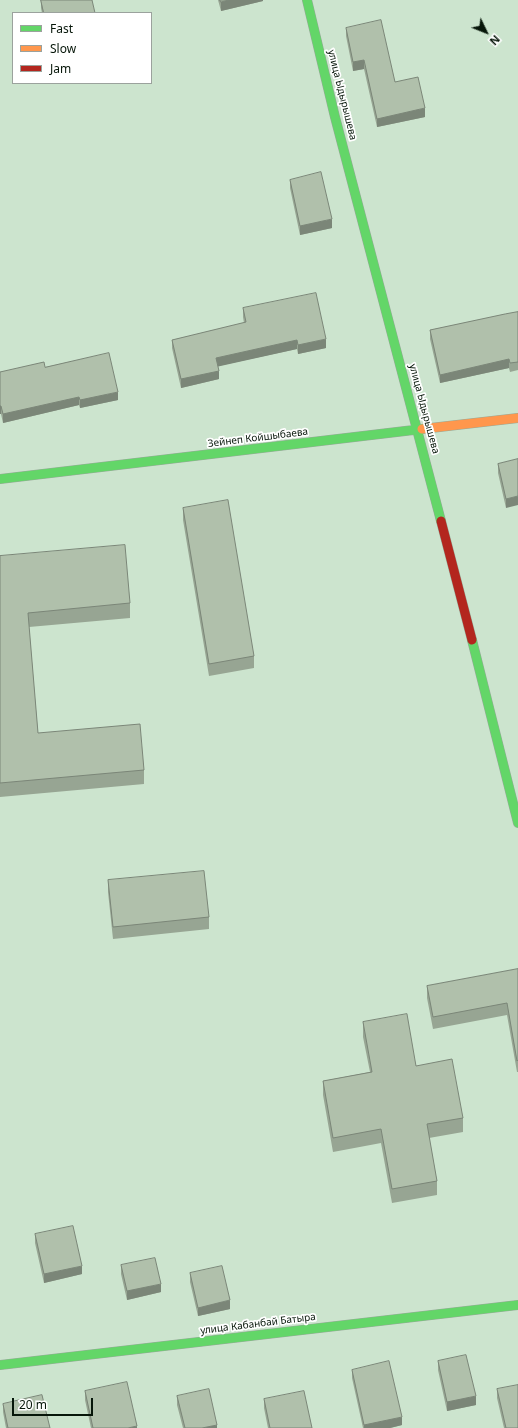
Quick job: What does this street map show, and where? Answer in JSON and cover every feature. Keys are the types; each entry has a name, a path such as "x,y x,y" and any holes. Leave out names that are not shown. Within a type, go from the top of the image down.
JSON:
{"street":[{"name":"улица Ыдырышева","path":"307,0 518,823"},
{"name":"Зейнеп Койшыбаева","path":"0,480 518,418"},
{"name":"улица Кабанбай Батыра","path":"0,1365 518,1305"}],"building":[{"path":"41,0 92,0 95,12 44,12"},
{"path":"381,20 395,82 418,77 425,108 377,119 364,60 353,62 346,28"},
{"path":"321,172 332,219 300,226 290,180"},
{"path":"316,293 326,339 298,345 297,340 216,358 219,371 181,379 172,340 246,322 243,308"},
{"path":"518,312 518,362 510,363 509,359 440,375 430,330"},
{"path":"109,353 118,392 80,400 79,397 3,414 0,406 0,372 44,362 45,367"},
{"path":"518,459 518,496 506,499 498,464"},
{"path":"228,500 254,656 209,664 183,508"},
{"path":"125,545 130,603 28,613 38,733 140,724 144,770 0,783 0,556"},
{"path":"204,871 209,917 113,927 108,880"},
{"path":"518,969 517,1061 507,1003 433,1017 427,986"},
{"path":"407,1014 416,1066 452,1059 463,1118 427,1124 437,1181 392,1189 381,1129 333,1138 323,1081 372,1072 363,1022"},
{"path":"73,1226 82,1266 44,1274 35,1234"},
{"path":"155,1258 161,1284 127,1291 121,1265"},
{"path":"222,1266 230,1300 198,1308 190,1273"},
{"path":"466,1355 476,1396 447,1402 438,1361"},
{"path":"389,1361 402,1417 364,1425 352,1370"},
{"path":"127,1382 137,1426 128,1428 93,1428 85,1391"},
{"path":"518,1385 518,1428 506,1428 497,1389"},
{"path":"209,1389 217,1425 202,1428 185,1428 177,1396"},
{"path":"304,1391 312,1428 270,1428 264,1399"},
{"path":"42,1395 50,1428 8,1428 3,1404"}],"traffic: fast":[{"path":"307,0 335,117 441,521"},
{"path":"0,479 422,429"},
{"path":"472,640 518,823"},
{"path":"0,1365 518,1305"}],"traffic: slow":[{"path":"422,429 518,418"}],"traffic: jam":[{"path":"441,521 472,640"}]}
